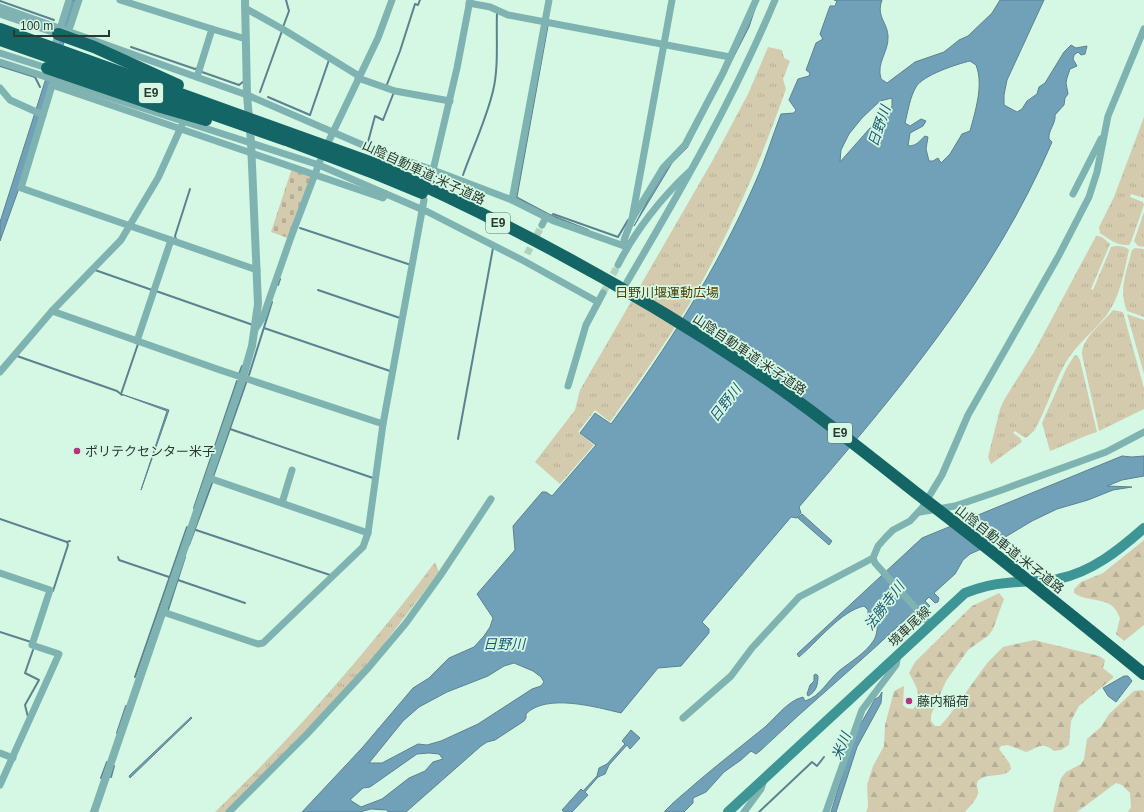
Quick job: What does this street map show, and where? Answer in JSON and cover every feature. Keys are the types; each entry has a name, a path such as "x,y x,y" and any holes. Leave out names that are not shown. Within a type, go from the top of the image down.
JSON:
{"highway":[{"name":"山陰自動車道;米子道路","path":"0,29 46,50 249,134 295,140 362,163 580,269 628,290 810,415 1038,591 1144,677"},
{"path":"59,30 94,47 225,104 249,134"},
{"name":"山陰自動車道;米子道路","path":"0,40 46,50"},
{"path":"50,77 161,107 249,134"}],"main road":[{"name":"境車尾線","path":"728,812 765,776 898,655 928,621 965,593 983,586 1059,579 1080,572 1102,562 1144,528"}],"street":[{"path":"68,0 59,30 43,115 21,188 257,270"},
{"path":"70,29 79,0"},
{"path":"120,0 246,39"},
{"path":"256,328 263,317 291,237 319,164 332,133 378,38 392,0"},
{"path":"512,200 549,0"},
{"path":"632,219 672,0"},
{"path":"627,248 624,240 632,219 663,168 685,145 730,57 756,0"},
{"path":"628,290 751,56 775,0"},
{"path":"431,179 450,102 471,2 490,6 508,15 730,57"},
{"path":"245,4 359,77 395,91 450,102"},
{"path":"97,805 243,377 256,328 258,304 257,270 247,95 245,4"},
{"path":"0,7 59,30"},
{"path":"0,14 59,30 70,29 247,95 332,133 512,200 546,217 627,248"},
{"path":"197,77 212,29"},
{"path":"683,718 731,676 752,648 799,597 874,561 878,546 886,537 920,512 942,475 968,415 1058,257 1089,197 1097,172 1108,116 1144,30"},
{"path":"0,53 50,77"},
{"path":"0,62 50,77 182,126 249,134 425,211 526,258 598,302"},
{"path":"0,88 10,100 43,115"},
{"path":"182,126 249,134 315,175 382,198 386,194"},
{"path":"0,372 52,311 118,243 127,225 158,178 182,126"},
{"path":"1073,194 1105,131"},
{"path":"618,265 627,248 659,206 694,167"},
{"path":"164,612 258,644 263,644 362,547 368,533 384,424 425,211 424,200"},
{"path":"542,225 546,217"},
{"path":"137,341 171,240"},
{"path":"568,386 586,325 603,293"},
{"path":"52,311 384,424"},
{"path":"920,512 955,506 992,494 1106,452 1144,432"},
{"path":"282,503 292,470"},
{"path":"209,478 368,533"},
{"path":"229,812 307,734 369,667 406,623 440,576 491,498"},
{"path":"874,561 928,621"},
{"path":"0,573 50,590 32,645 59,654 0,785"},
{"path":"826,812 862,710 896,665 898,655"},
{"path":"0,753 13,758"},
{"path":"744,812 761,789 765,776"}],"green space":[{"name":"日野川堰運動広場","path":"768,47 782,50 784,58 790,61 783,79 786,89 766,144 731,225 690,303 610,422 595,410 578,432 594,445 560,484 535,462 575,410 580,390 714,158 749,92"},
{"path":"1144,117 1144,198 1131,194 1130,197 1143,202 1144,205 1131,242 1129,245 1125,245 1113,242 1100,233 1099,227 1114,197"},
{"path":"292,168 312,175 288,238 271,232"},
{"path":"1144,212 1144,247 1138,246 1134,241"},
{"path":"1096,236 1102,237 1110,244 1091,289 1093,290 1111,247 1121,246 1129,250 1121,284 1115,301 1106,316 1075,349 1066,362 1034,431 1026,438 1015,431 1013,433 1020,438 1022,442 991,464 988,457 1000,409 1004,400 1034,352"},
{"path":"1135,248 1144,249 1144,317 1127,311 1124,303 1124,280 1132,250"},
{"path":"1113,310 1123,312 1144,388 1144,409 1099,431 1082,355 1085,343 1093,331"},
{"path":"1127,314 1144,320 1144,374"},
{"path":"1077,355 1080,360 1097,432 1050,451 1042,423 1066,369 1074,356"},
{"path":"1144,540 1144,625 1124,641 1116,634 1120,618 1116,610 1106,602 1086,598 1074,593 1074,589 1081,582 1103,573"},
{"path":"435,562 439,572 371,661 350,685 226,812 215,812 274,753 330,692 384,628"},
{"path":"999,593 1004,599 993,629 989,635 968,650 946,681 931,715 931,721 935,726 940,726 948,717 988,662 1003,647 1034,640 1099,656 1105,660 1103,668 1113,676 1113,678 1079,706 1071,721 1069,745 1061,750 1054,751 1046,746 1040,746 1026,752 1008,745 1001,746 999,749 1010,764 1011,769 1004,774 987,776 979,780 977,783 978,794 965,812 866,812 868,807 867,785 873,766 884,746 885,725 894,691 904,686 903,705 906,708 913,709 918,700 918,695 916,686 909,673 915,662 972,606"},
{"path":"1134,691 1144,691 1144,812 1128,812 1131,807 1130,793 1122,785 1116,783 1077,812 1053,812 1061,778 1066,772 1081,764 1084,759 1087,739 1101,727 1109,714"}],"water":[{"path":"71,0 77,0 18,191 0,241 0,222"},
{"path":"758,0 749,27 687,148 672,163 634,226 658,181 670,164 677,157"},
{"name":"日野川","path":"834,0 882,0 880,11 887,31 888,42 881,62 880,73 881,79 887,83 915,62 944,52 959,40 968,36 992,13 1000,0 1044,0 1007,80 1004,105 1017,112 1022,109 1027,101 1037,94 1039,87 1045,83 1064,52 1071,45 1076,48 1087,46 1085,54 1081,55 1078,52 1074,55 1073,59 1077,66 1070,69 1067,78 1066,83 1068,94 1065,98 1064,105 1055,115 1049,136 1049,139 1052,142 1028,193 972,288 940,334 906,378 799,507 801,513 797,518 791,517 702,622 709,629 709,633 681,666 658,668 621,713 572,703 546,704 535,708 526,714 524,721 495,740 487,742 481,746 406,812 388,812 387,810 371,809 360,812 302,812 362,748 413,688 429,678 449,658 474,647 490,627 493,618 477,594 515,550 513,526 542,492 546,492 552,496 596,445 580,433 595,413 611,424 652,366 690,307 708,277 759,175 781,114 794,113 796,110 789,100 798,79 809,76 810,73 806,70 816,43 823,39 820,34 830,6 835,6 837,1","holes":["970,61 976,65 979,90 970,131 962,134 950,154 941,163 938,158 933,161 929,161 926,149 928,137 925,136 916,144 908,146 910,133 923,126 926,121 921,119 910,126 905,123 909,104 916,87 926,78 949,67","892,98 890,113 886,113 870,128 840,162 841,150 849,134 862,118 880,101","514,663 533,671 541,677 544,682 541,686 532,689 478,724 441,741 427,745 418,744 382,763 369,763 403,721 419,707 447,692 488,676 504,666","417,754 439,754 443,759 433,762 425,771 409,778 382,799 361,807 350,800 363,788 370,787"]},
{"path":"547,26 517,197 549,214 589,230 548,215 515,197"},
{"path":"121,394 169,410 141,490 167,411"},
{"name":"法勝寺川","path":"1122,456 1144,456 1144,476 1122,480 1107,486 1132,487 1113,490 1088,500 1057,509 1032,521 997,542 970,554 963,560 955,574 934,593 939,598 938,602 935,603 929,597 925,601 930,606 919,616 910,615 760,751 756,754 751,751 724,772 706,792 693,798 693,803 684,812 664,812 704,776 765,727 791,703 803,697 805,701 811,699 820,692 839,671 858,657 870,645 875,638 877,619 875,617 868,619 868,610 864,606 855,609 838,620 799,657 797,654 922,538"},
{"path":"802,514 832,541 829,545 798,518"},
{"path":"816,674 818,676 818,682 816,688 808,696 807,694 810,685 814,681 814,675"},
{"path":"1124,676 1128,676 1132,681 1116,702 1108,696 1103,688"},
{"path":"882,692 881,703 857,747 836,812 831,812 855,734 875,699 879,697"},
{"path":"191,717 192,718 130,778 129,776"},
{"path":"631,730 640,738 630,749 627,745 609,765 605,774 598,777 585,792 588,795 572,812 564,812 562,810 581,789 583,791 597,776 599,768 607,764 625,744 622,741"}],"waterway":[{"path":"283,27 289,11 286,0"},
{"path":"386,87 400,51 415,4 418,5 420,0"},
{"path":"0,1 54,20"},
{"path":"463,175 483,123 493,91 497,62 497,13"},
{"path":"260,92 282,31"},
{"path":"131,47 195,69 198,68"},
{"path":"268,97 310,115 329,60"},
{"path":"0,66 35,77 40,87"},
{"path":"202,72 239,85 244,81"},
{"path":"368,142 375,116 383,120 394,92"},
{"path":"176,239 175,236 190,189"},
{"path":"553,214 618,237 628,220"},
{"path":"300,228 411,265"},
{"path":"458,439 493,248"},
{"path":"95,270 152,290"},
{"path":"278,285 280,279"},
{"path":"318,290 400,318"},
{"path":"156,291 253,325"},
{"path":"249,375 272,302"},
{"path":"264,328 390,371"},
{"path":"121,394 138,344"},
{"path":"17,356 117,391 122,395"},
{"path":"239,374 242,366"},
{"path":"213,477 247,380"},
{"path":"194,508 237,381"},
{"path":"230,429 373,478"},
{"path":"189,545 212,483"},
{"path":"0,519 67,542"},
{"path":"135,677 187,527"},
{"path":"196,530 330,575"},
{"path":"53,591 68,545 67,542 70,541"},
{"path":"118,557 119,560 169,577"},
{"path":"168,610 185,557"},
{"path":"178,580 245,603"},
{"path":"0,632 31,642"},
{"path":"28,717 25,705 39,680 25,673 33,650"},
{"path":"117,733 126,706"},
{"name":"米川","path":"759,812 812,762 817,766 824,757"},
{"path":"101,778 107,762"},
{"path":"111,777 114,766"}],"tunnel":[{"path":"527,254 542,225"},
{"path":"603,293 618,265"}],"place":[{"name":"ポリテクセンター米子","path":"77,451"},
{"name":"藤内稲荷","path":"909,701"}]}
